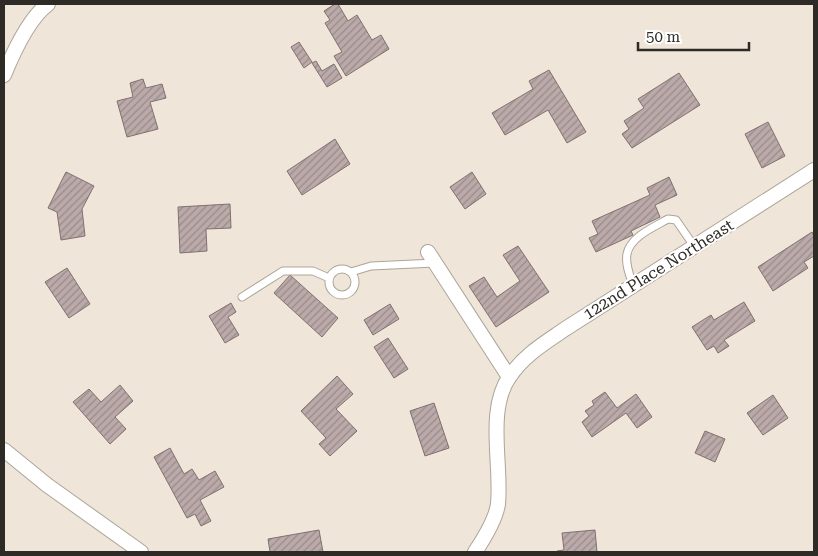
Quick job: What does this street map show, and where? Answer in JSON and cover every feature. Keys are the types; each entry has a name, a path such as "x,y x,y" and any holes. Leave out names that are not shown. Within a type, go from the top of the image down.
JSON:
{"street":[{"path":"4,74 15,48 41,9 48,4"},
{"name":"122nd Place Northeast","path":"508,377 527,356 565,329 814,170"},
{"path":"432,257 508,377 498,402 498,506 475,552"},
{"path":"4,450 47,485 141,552"}],"lane":[{"path":"633,285 626,255 632,243 640,236 671,219 676,220 694,246"},
{"path":"351,272 355,285 351,292 347,295 339,296 335,294 329,287 329,278 338,269 351,272 371,266 432,257"},
{"path":"242,297 283,271 313,272 329,278"}],"building":[{"path":"338,4 348,21 357,15 372,40 381,35 389,49 346,76 334,56 342,52 325,23 330,20 324,11"},
{"path":"299,42 312,62 304,68 291,47"},
{"path":"316,61 322,71 334,64 342,78 327,87 312,63"},
{"path":"549,70 586,132 567,143 548,110 505,135 492,113 533,89 529,81"},
{"path":"679,73 700,105 632,148 622,134 629,129 624,121 644,108 638,99"},
{"path":"143,79 146,88 162,84 166,98 150,102 158,129 127,137 117,101 133,97 130,83"},
{"path":"768,122 785,156 762,168 745,134"},
{"path":"335,139 350,164 302,195 287,171"},
{"path":"66,172 94,186 82,209 85,236 61,240 57,212 48,208"},
{"path":"472,172 486,194 465,209 450,187"},
{"path":"669,177 677,195 655,205 660,217 631,231 633,235 596,252 589,238 598,234 592,221 650,195 647,188"},
{"path":"230,204 231,228 206,229 207,251 180,253 178,207"},
{"path":"812,232 814,236 814,256 804,262 808,268 773,291 758,267"},
{"path":"518,246 549,292 496,327 469,286 484,277 497,297 520,281 503,255"},
{"path":"67,268 90,304 69,318 45,282"},
{"path":"290,275 338,318 322,337 274,293"},
{"path":"744,302 755,321 724,340 729,346 718,353 714,346 707,350 692,327 711,315 714,320"},
{"path":"231,303 236,312 228,317 239,335 225,343 209,316"},
{"path":"390,304 399,319 373,335 364,320"},
{"path":"388,338 408,369 394,378 374,347"},
{"path":"337,376 353,394 336,409 357,431 330,456 319,444 326,438 301,411"},
{"path":"120,385 133,401 115,417 126,429 110,444 73,402 89,389 101,402"},
{"path":"605,392 617,408 636,394 652,417 637,428 626,413 592,437 582,422 589,416 585,411 594,405 592,401"},
{"path":"773,395 788,418 763,435 747,413"},
{"path":"434,403 449,448 425,456 410,411"},
{"path":"705,431 725,439 715,462 695,453"},
{"path":"170,448 184,474 192,469 199,480 215,471 224,487 200,500 211,521 201,526 195,514 187,518 154,457"},
{"path":"319,530 323,552 270,552 268,539"},
{"path":"595,530 597,552 557,552 564,550 562,533"}]}
